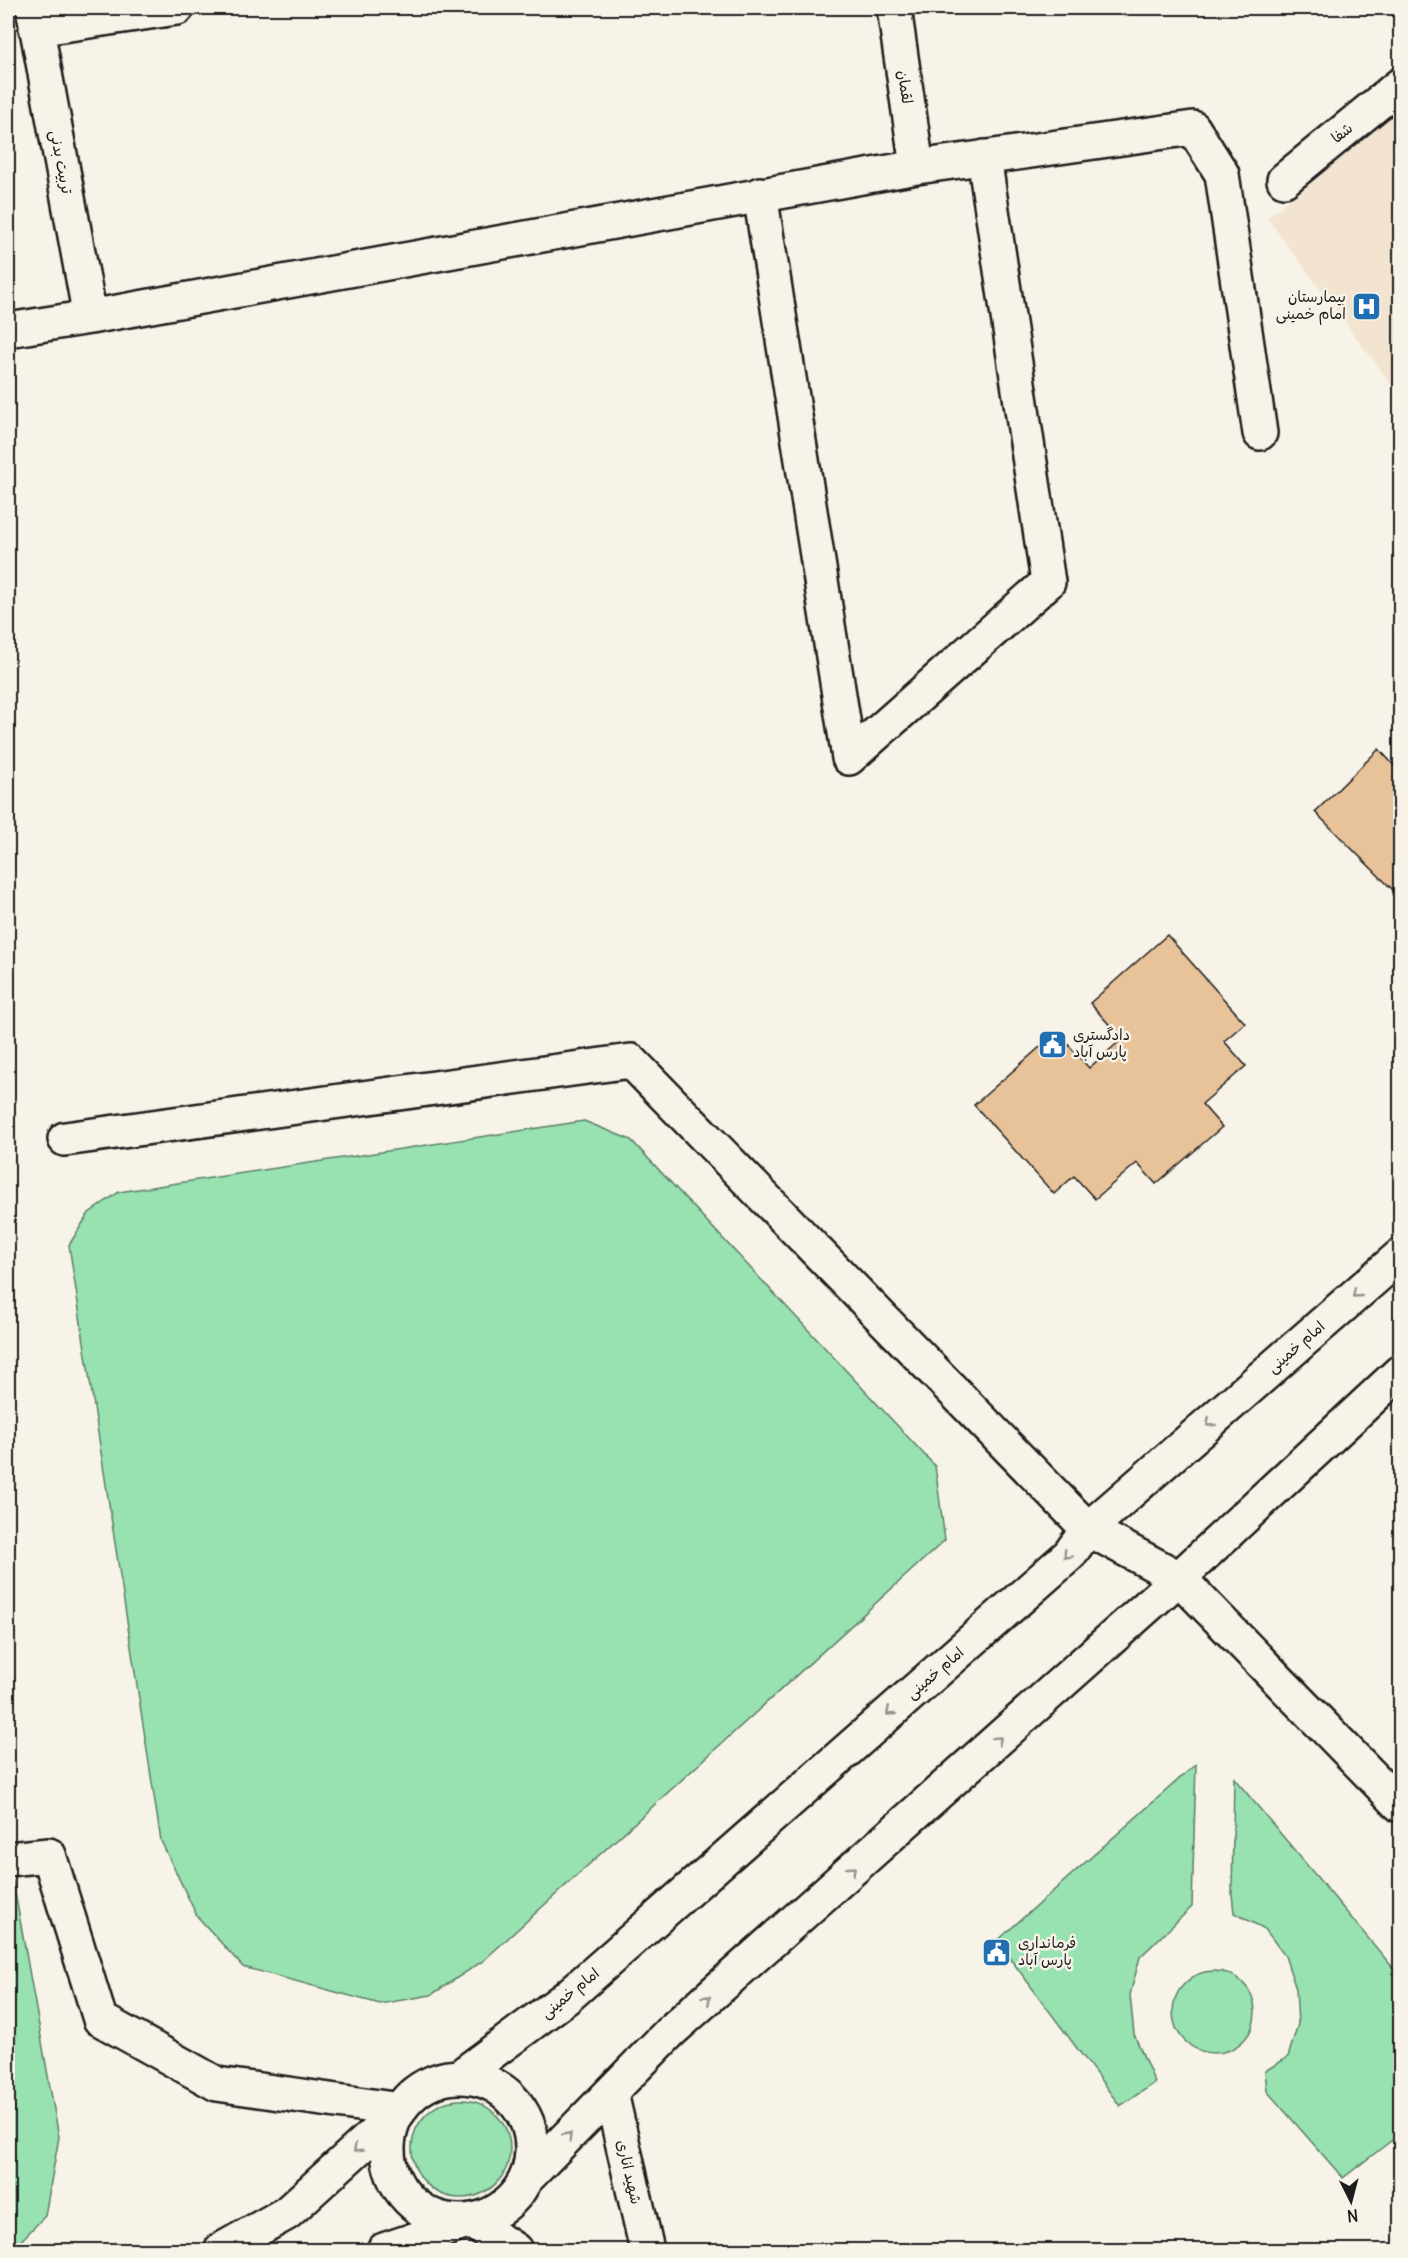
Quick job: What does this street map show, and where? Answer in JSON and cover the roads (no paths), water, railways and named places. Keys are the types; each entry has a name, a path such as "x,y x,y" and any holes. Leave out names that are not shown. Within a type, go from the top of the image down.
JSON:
{"street":[{"path":"34,18 177,8"},
{"name":"لقمان","path":"894,8 917,167"},
{"name":"تربیت بدنی","path":"34,18 90,317"},
{"name":"شفا","path":"1284,180 1401,85"},
{"path":"8,330 917,167 1193,128 1222,174 1260,434"},
{"path":"759,194 849,758 1048,582 984,158"},
{"path":"65,1139 632,1061 1088,1529 1179,1578 1401,1805"},
{"name":"امام خمینی","path":"459,2077 567,1997 1069,1555 1088,1529 1401,1256"},
{"path":"384,2250 466,2236 513,2199 527,2178 671,2031 1179,1578 1401,1372"},
{"path":"8,1859 50,1855 100,2019 217,2084 400,2110"},
{"path":"221,2250 287,2213 400,2110 416,2092 436,2081 459,2077 482,2081 503,2091 519,2107 530,2130 533,2154 527,2178"},
{"name":"شهید اناری","path":"610,2092 647,2250"},
{"path":"400,2110 390,2130 388,2153 393,2176 405,2196 423,2211 446,2220 466,2236 515,2250"}],"place":[{"name":"بیمارستان امام خمینی","path":"1367,306"},
{"name":"دادگستری پارس آباد","path":"1052,1044"},
{"name":"فرمانداری پارس آباد","path":"997,1952"}]}
